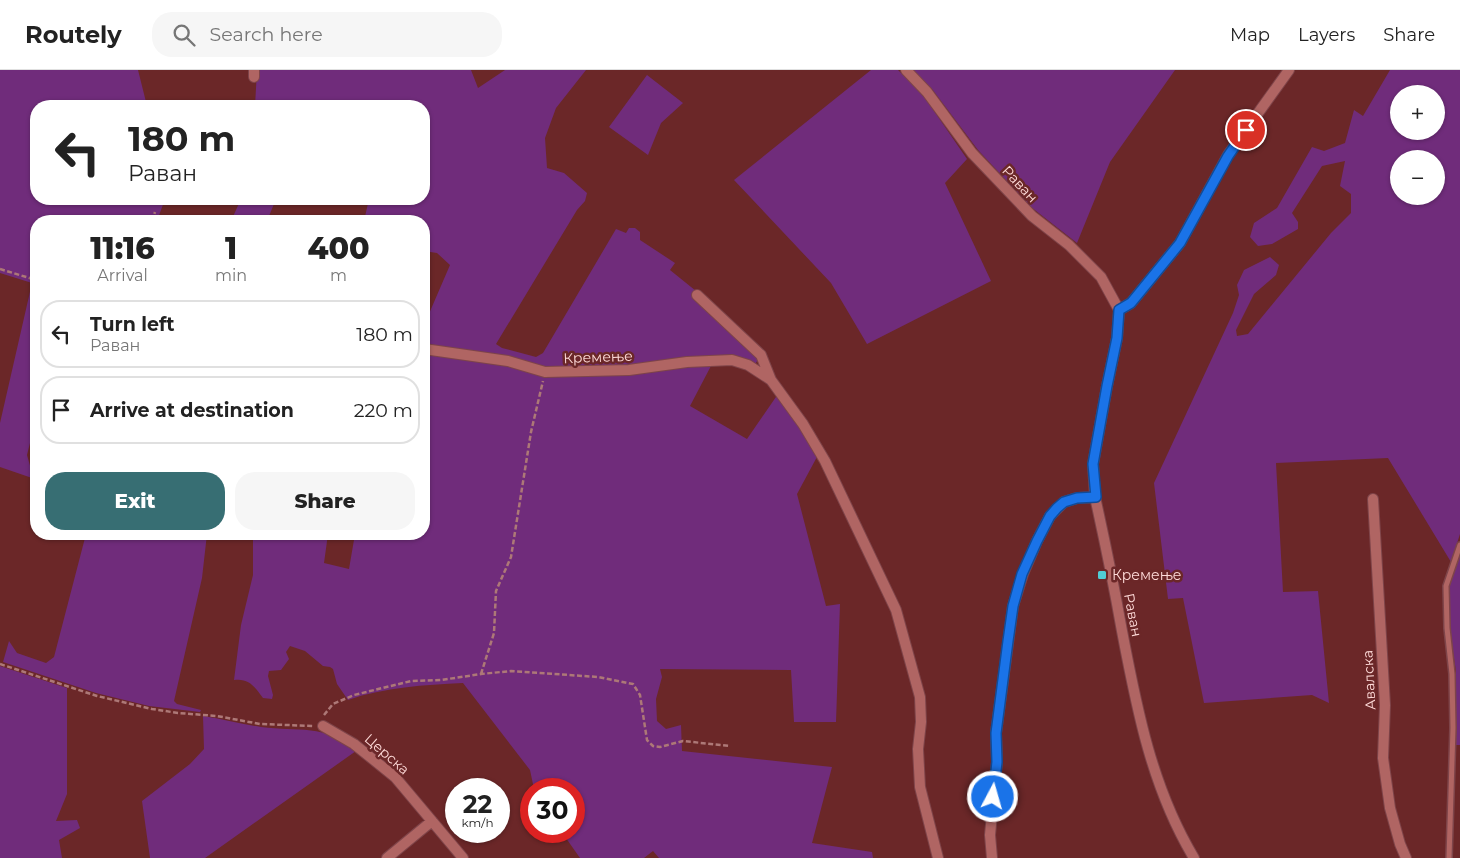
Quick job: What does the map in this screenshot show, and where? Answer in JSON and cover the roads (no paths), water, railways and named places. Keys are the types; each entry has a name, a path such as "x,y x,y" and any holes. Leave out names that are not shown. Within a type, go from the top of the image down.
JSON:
{"street":[{"name":"Раван","path":"906,70 927,92 972,153 1032,216 1091,265 1101,277 1119,310 1117,338 1093,464 1096,497 1146,745 1163,798 1182,839 1194,858"},
{"path":"1119,310 1131,303 1180,243 1228,156 1289,70"},
{"name":"Кремење","path":"697,295 760,355 771,380 803,424 825,461 896,610 920,697 921,722 918,749 920,787 938,858"},
{"name":"Кремење","path":"430,350 508,361 545,372 629,370 687,362 732,360 748,365 771,380"},
{"path":"992,858 990,835 997,762 996,733 1013,606 1022,574 1050,516 1064,502 1077,498 1096,497"},
{"name":"Авалска","path":"1373,499 1385,705 1383,758 1390,808 1406,858"},
{"name":"Церска","path":"323,726 354,744 395,777 463,858"},
{"path":"387,858 432,821"}],"lane":[{"path":"1449,858 1453,728 1452,674 1447,628 1446,586 1460,545"}],"place":[{"name":"Кремење","path":"1102,575"}]}
